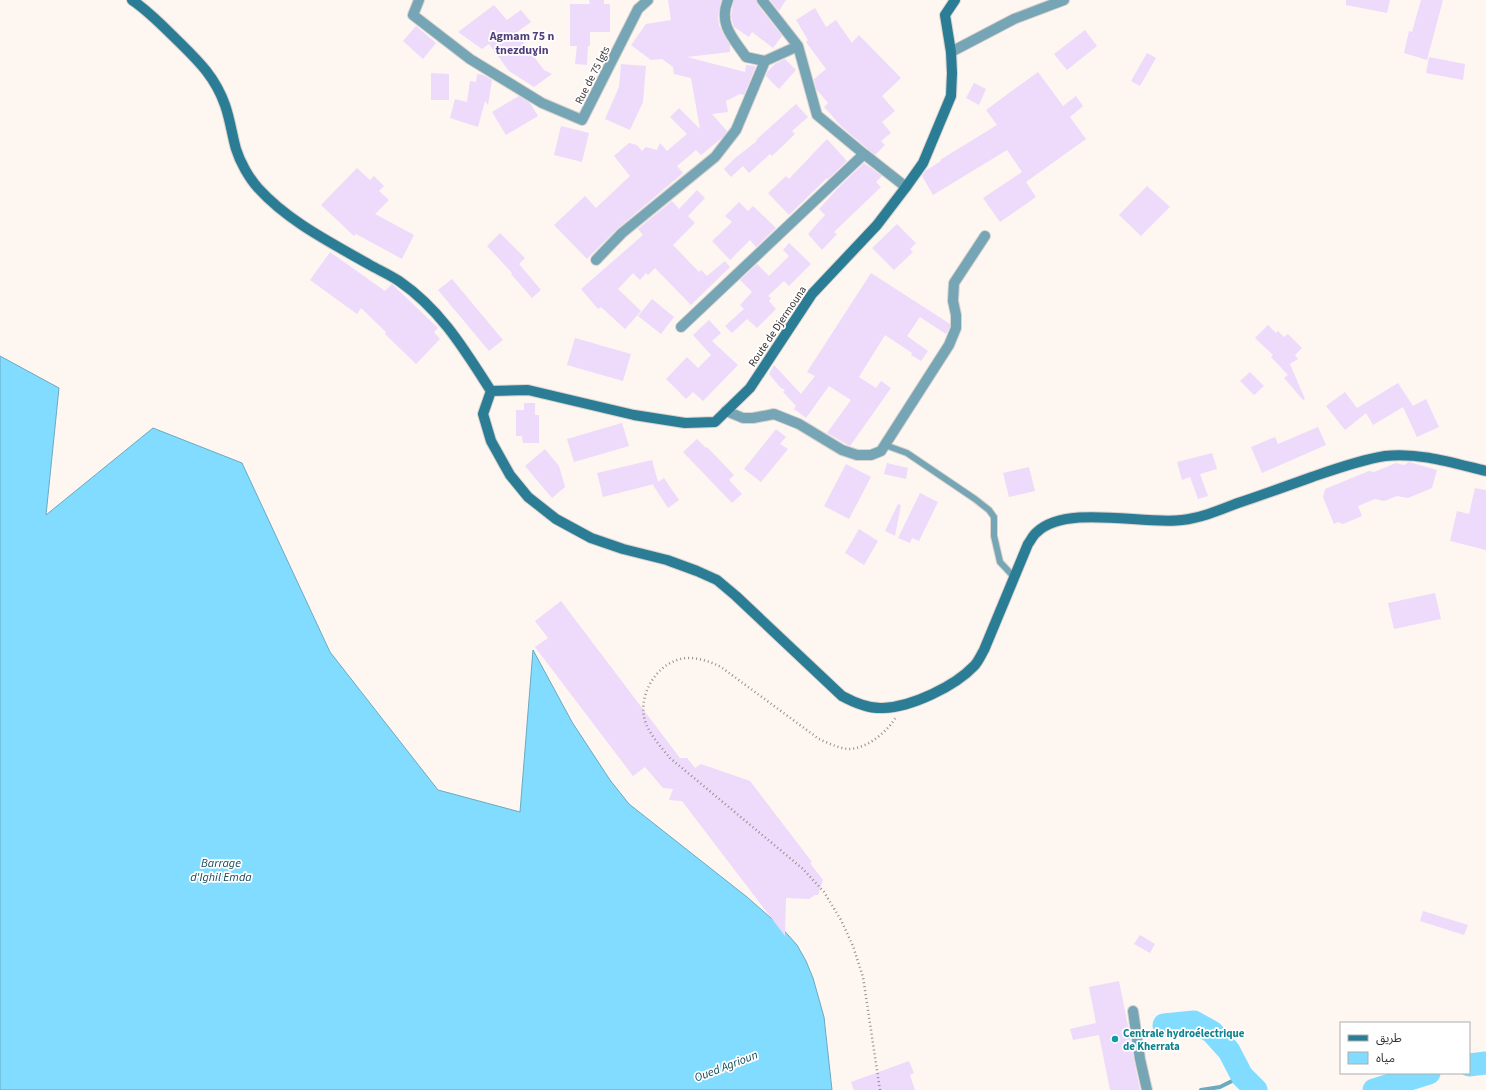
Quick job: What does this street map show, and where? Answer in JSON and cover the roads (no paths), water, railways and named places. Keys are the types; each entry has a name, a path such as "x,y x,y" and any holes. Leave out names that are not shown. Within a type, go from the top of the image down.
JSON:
{"main road":[{"path":"132,0 159,22 204,67 217,87 226,106 236,150 257,187 288,216 312,232 398,281 420,298 455,336 491,392 483,414 491,441 510,475 528,497 556,519 591,538 623,549 667,560 697,570 717,580 842,696 860,705 883,708 903,705 940,690 959,680 976,665 984,650 1028,544 1037,532 1052,522 1072,518 1091,517 1140,520 1182,520 1212,512 1342,466 1384,456 1406,454 1432,458 1486,471"},
{"name":"Route de Djermouna","path":"491,392 528,390 634,416 685,423 715,422 750,388 812,294 876,225 923,163 951,96 951,52 945,15 955,0"}],"street":[{"name":"Rue de 75 lgts","path":"419,0 414,15 470,59 542,103 582,120 638,10 648,0"},
{"path":"728,0 724,10 725,25 746,57 765,61 798,46"},
{"path":"762,0 798,46 817,115 906,187"},
{"path":"951,52 1014,19 1064,0"},
{"path":"596,260 622,233 715,157 736,130 765,61"},
{"path":"681,327 864,154"},
{"path":"726,411 743,418 753,418 774,414 799,424 842,450 857,455 871,455 881,451 949,345 956,328 956,315 953,301 954,283 985,236"},
{"path":"1133,1011 1140,1059 1147,1090"}],"lane":[{"path":"885,445 906,453 989,510 994,517 994,536 1000,562 1014,577"}],"water":[{"name":"Barrage d'Ighil Emda","path":"0,356 59,388 46,515 153,428 242,463 330,652 438,790 520,812 533,650 572,722 610,780 629,804 747,897 780,926 797,945 813,978 824,1017 832,1090 0,1090"}],"waterway":[{"path":"1164,1025 1194,1022 1212,1032 1229,1051 1242,1076 1256,1090"},
{"path":"1470,1065 1486,1063"},
{"path":"1374,1090 1426,1074"},
{"path":"1201,1090 1220,1087 1242,1076"}],"place":[{"name":"Centrale hydroélectrique de Kherrata","path":"1115,1039"}],"district":[{"name":"Agmam 75 n tnezduɣin","path":"522,43"}],"water label":[{"name":"Oued Agrioun","path":"726,1066"}]}
